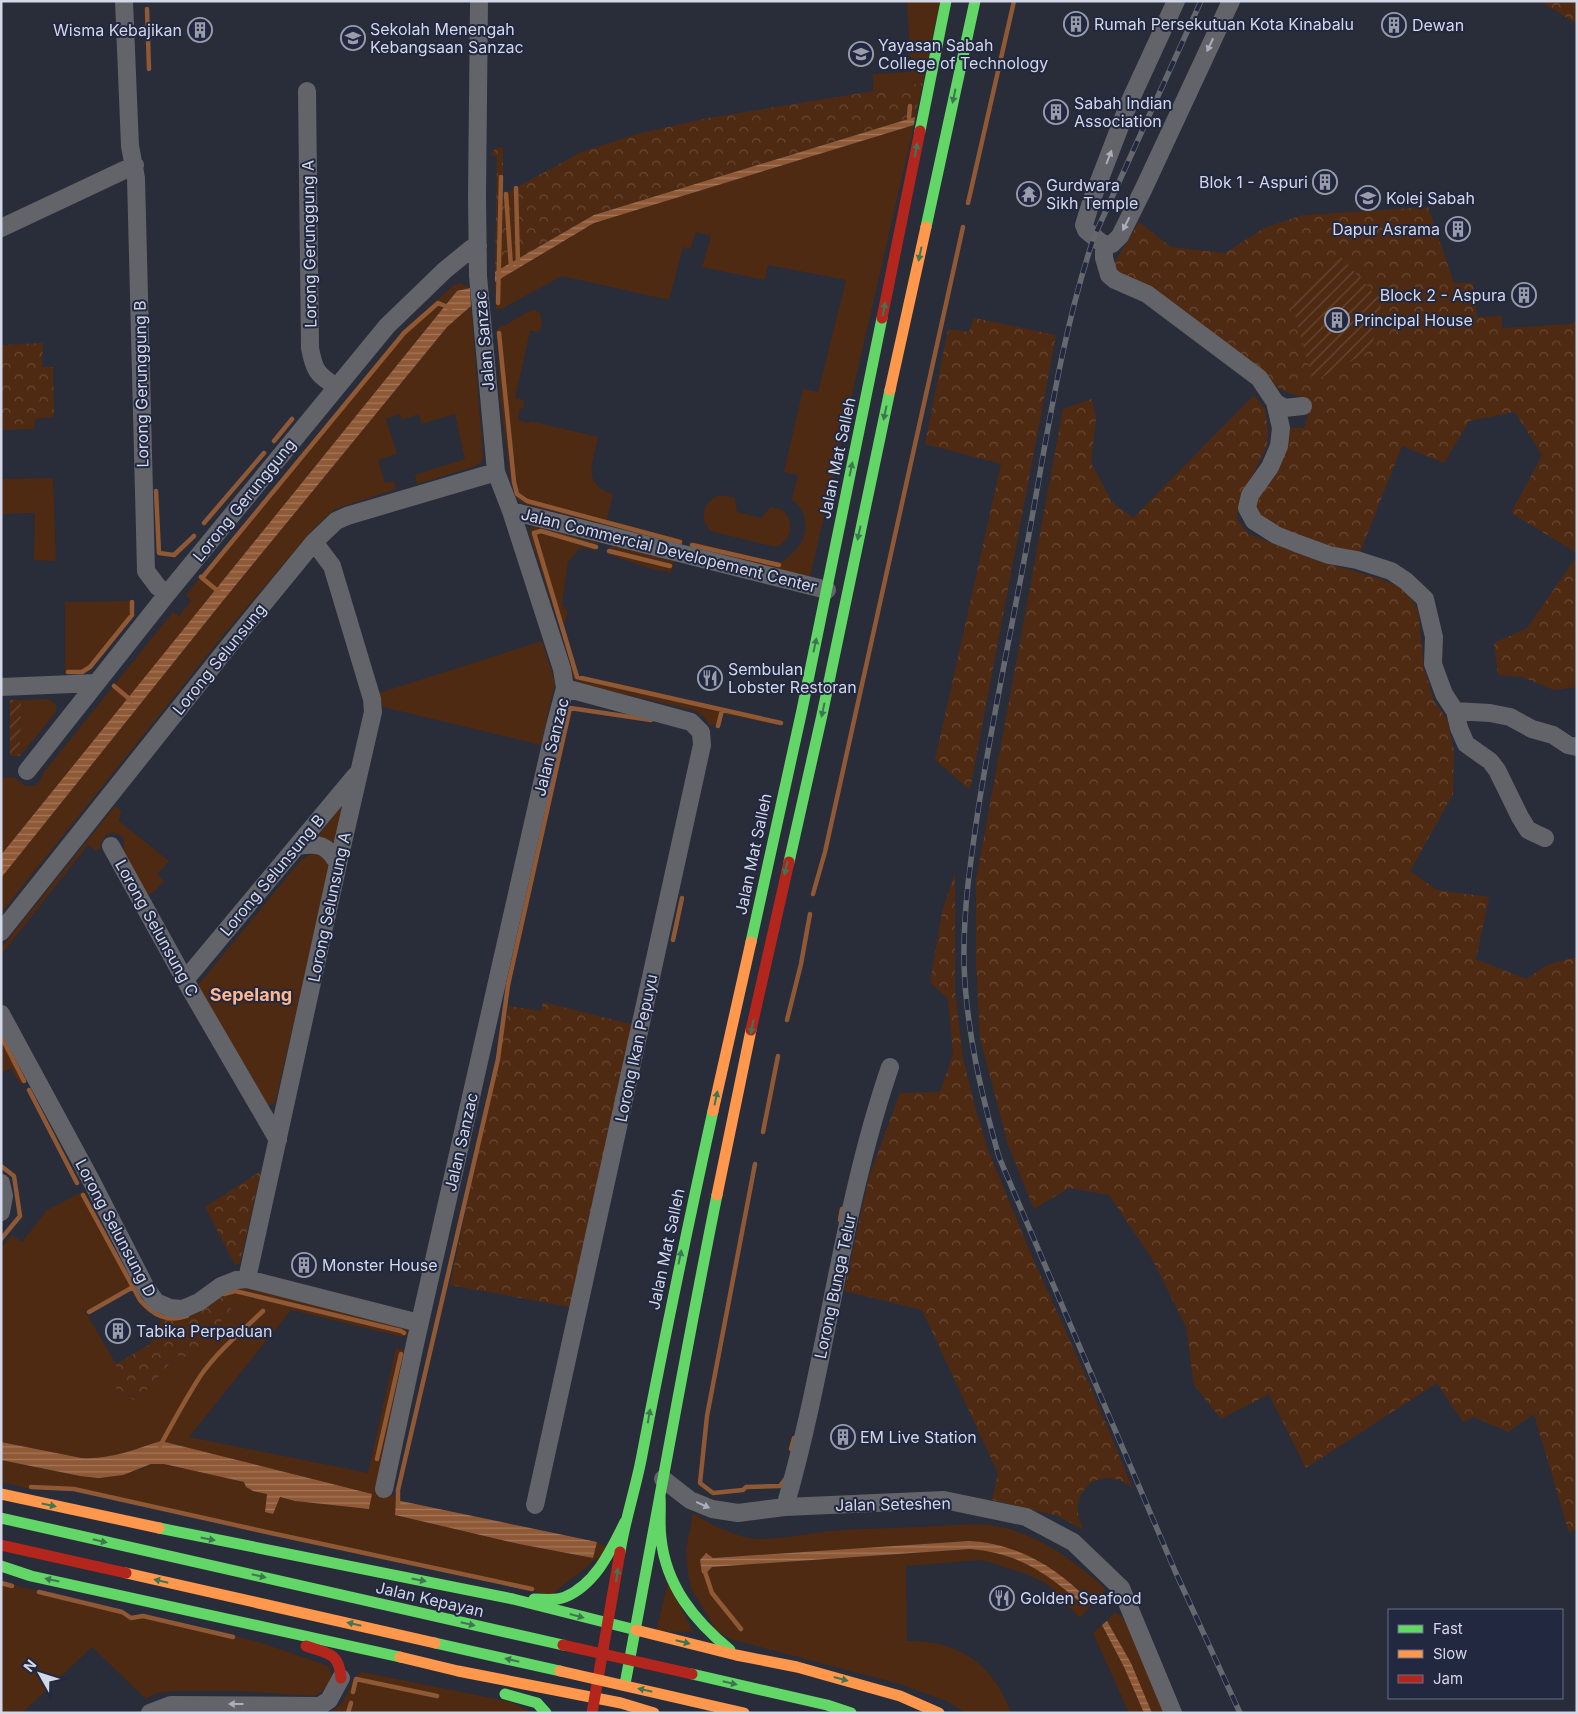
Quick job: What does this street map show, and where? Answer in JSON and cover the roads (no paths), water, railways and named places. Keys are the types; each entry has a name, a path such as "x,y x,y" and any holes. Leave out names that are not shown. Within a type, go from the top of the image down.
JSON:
{"main road":[{"name":"Jalan Mat Salleh","path":"592,1713 625,1522 641,1460 675,1282 826,590 946,1"},
{"path":"620,1708 636,1629 692,1312 752,1026 822,715 869,486 975,1"},
{"path":"661,1487 662,1546 669,1573 682,1602 694,1617 707,1632 736,1655"},
{"path":"1,1494 200,1537 513,1599 736,1655 797,1667 900,1696 939,1713"},
{"name":"Jalan Kepayan","path":"1,1518 827,1705 851,1713"},
{"path":"513,1599 546,1600 564,1597 583,1586 608,1557 625,1522"},
{"path":"1,1545 744,1713"},
{"path":"1,1566 31,1576 398,1656 458,1671 595,1698 620,1708 654,1713"},
{"path":"286,1632 300,1644 333,1656 347,1672"},
{"path":"371,1663 390,1664 398,1656"},
{"path":"458,1671 472,1686"},
{"path":"491,1691 536,1703 546,1713"}],"street":[{"name":"Lorong Gerunggung B","path":"124,1 130,146 135,165 146,571 158,587 167,594"},
{"name":"Jalan Sanzac","path":"384,1489 565,688 562,669 511,510 496,472 478,276 479,1"},
{"path":"1176,1 1129,103 1084,224 1086,230 1104,245 1112,244 1120,236 1231,1"},
{"name":"Lorong Gerunggung A","path":"307,91 310,348 314,368 328,382 337,387"},
{"path":"1,228 135,165"},
{"path":"1104,245 1104,258 1109,276 1147,294 1259,378 1274,402 1281,428 1279,446 1270,467 1250,495 1247,508 1254,520 1276,535 1304,546 1329,555 1357,560 1391,571 1417,590 1425,600 1434,637 1433,664 1444,694 1455,711 1459,728 1466,744 1490,762 1497,770 1528,830 1545,838"},
{"name":"Lorong Gerunggung","path":"27,771 167,594 387,326 445,270 472,248 478,246"},
{"path":"1274,402 1284,408 1303,406"},
{"name":"Lorong Selunsung","path":"1,932 228,647 314,542 336,521 496,472"},
{"name":"Jalan Commercial Developement Center","path":"511,510 826,590"},
{"name":"Lorong Selunsung A","path":"247,1279 373,712 372,699 332,566 314,542"},
{"path":"1,687 96,682"},
{"name":"Lorong Ikan Pepuyu","path":"535,1505 702,745 701,732 691,722 565,688"},
{"path":"1455,711 1490,713 1510,717 1532,729 1553,735 1568,745 1577,747"},
{"name":"Lorong Selunsung B","path":"185,980 359,771"},
{"path":"297,846 316,844 331,851 338,864"},
{"name":"Lorong Selunsung C","path":"111,846 185,980 278,1140"},
{"name":"Lorong Selunsung D","path":"1,1014 92,1182 146,1288 156,1302 170,1308 183,1309 199,1302 222,1286 236,1280 247,1279 420,1324"},
{"name":"Lorong Bunga Telur","path":"785,1507 798,1461 856,1184 874,1113 890,1067"},
{"path":"1,1184 4,1196 1,1212"},
{"name":"Jalan Seteshen","path":"661,1487 712,1510 738,1513 785,1507 944,1500 1026,1517 1073,1542 1121,1588 1173,1713"},
{"path":"150,1713 171,1704 320,1706 329,1700 347,1672"}],"waterway":[{"path":"968,203 1014,1"},
{"path":"147,9 149,69"},
{"path":"909,117 910,106"},
{"path":"498,303 501,177"},
{"path":"516,188 518,264"},
{"path":"506,194 511,267"},
{"path":"813,894 825,852 963,227"},
{"path":"202,578 404,333 438,303 450,308"},
{"path":"499,333 514,482 517,494 527,501 680,542"},
{"path":"274,441 292,419"},
{"path":"204,523 264,453"},
{"path":"156,491 159,553 174,555 194,536"},
{"path":"596,547 541,531 534,533 577,677 781,723"},
{"path":"692,545 779,565"},
{"path":"609,551 670,566"},
{"path":"201,577 219,592"},
{"path":"68,672 82,672 90,667 132,615 132,602"},
{"path":"114,686 132,701"},
{"path":"398,1506 398,1490 498,1059 508,985 570,708 651,720"},
{"path":"718,726 722,710"},
{"path":"673,940 682,898"},
{"path":"787,1020 801,964 810,914"},
{"path":"1,1036 24,1081"},
{"path":"763,1132 778,1056"},
{"path":"29,1090 77,1183"},
{"path":"755,1164 707,1416 700,1483 713,1493 743,1490 746,1487 780,1486 786,1478"},
{"path":"1,1166 14,1176 20,1216 1,1239"},
{"path":"83,1195 140,1300 155,1314 173,1319 187,1316"},
{"path":"840,1220 842,1209"},
{"path":"89,1312 133,1287"},
{"path":"224,1294 235,1291 404,1333"},
{"path":"160,1446 201,1375 230,1341 263,1311"},
{"path":"377,1459 401,1354"},
{"path":"791,1449 794,1438"},
{"path":"31,1487 74,1489 532,1589"},
{"path":"704,1569 712,1593 741,1629"},
{"path":"1,1583 12,1586"},
{"path":"39,1592 122,1612 131,1618 143,1616 233,1637"},
{"path":"353,1692 356,1679 437,1696"},
{"path":"348,1713 351,1703"}],"railway":[{"path":"1201,1 1094,237 1072,312 1055,389 979,804 966,903 964,963 965,988 975,1061 999,1157 1175,1571 1240,1713"}],"place":[{"name":"Rumah Persekutuan Kota Kinabalu","path":"1076,24"},
{"name":"Dewan","path":"1394,25"},
{"name":"Wisma Kebajikan","path":"200,30"},
{"name":"Sekolah Menengah Kebangsaan Sanzac","path":"353,38"},
{"name":"Yayasan Sabah College of Technology","path":"861,54"},
{"name":"Sabah Indian Association","path":"1056,112"},
{"name":"Blok 1 - Aspuri","path":"1325,182"},
{"name":"Gurdwara Sikh Temple","path":"1029,194"},
{"name":"Kolej Sabah","path":"1368,198"},
{"name":"Dapur Asrama","path":"1458,229"},
{"name":"Block 2 - Aspura","path":"1524,295"},
{"name":"Principal House","path":"1337,320"},
{"name":"Sembulan Lobster Restoran","path":"710,678"},
{"name":"Monster House","path":"304,1265"},
{"name":"Tabika Perpaduan","path":"118,1331"},
{"name":"EM Live Station","path":"843,1437"},
{"name":"Golden Seafood","path":"1002,1598"}],"district":[{"name":"Sepelang","path":"251,994"}]}
